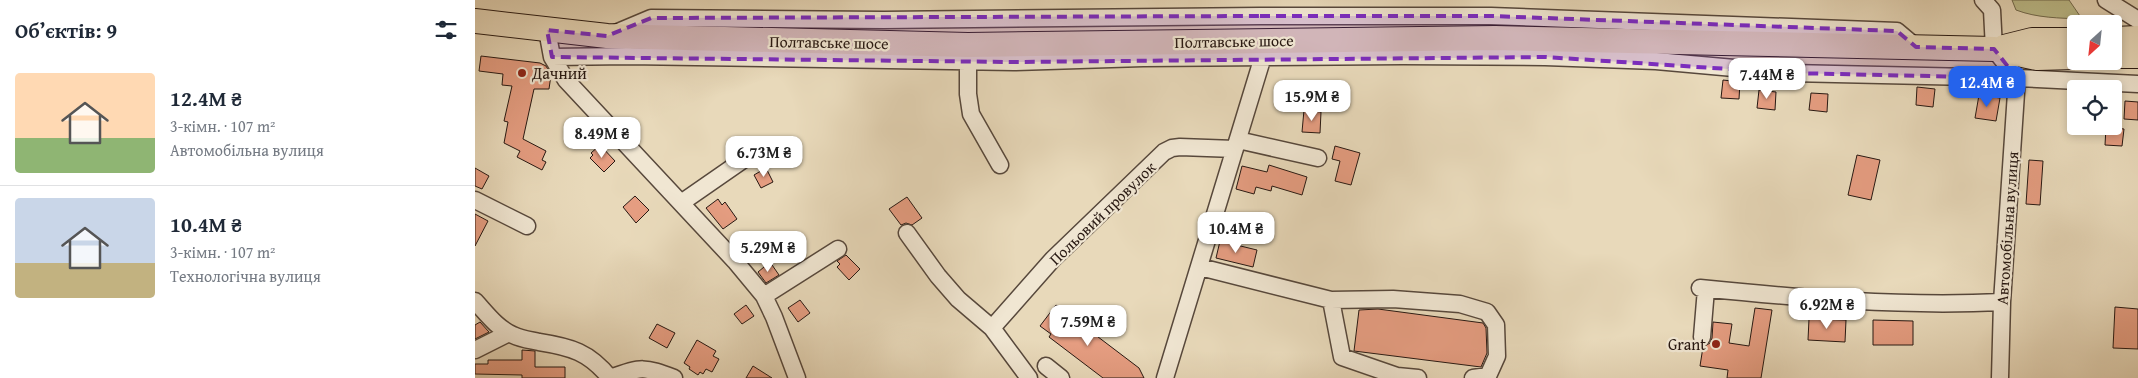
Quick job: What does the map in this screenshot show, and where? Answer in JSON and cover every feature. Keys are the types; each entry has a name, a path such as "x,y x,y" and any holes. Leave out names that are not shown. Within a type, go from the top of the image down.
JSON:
{"highway":[{"name":"Полтавське шосе","path":"475,21 607,36 977,45 1265,50 1495,38 1995,49"},
{"path":"2123,39 2138,38"},
{"path":"1995,49 2032,40 2067,40"},
{"path":"1995,49 2037,58 2067,57"},
{"path":"2123,56 2138,56"}],"street":[{"path":"2105,0 2138,20"},
{"path":"1991,3 1995,49 2017,78"},
{"path":"607,36 651,18 884,20 1491,16 1897,31 1916,47"},
{"path":"547,30 552,57 566,80 735,261 764,296 797,378"},
{"path":"552,57 628,56 968,61 1265,50 1403,56 1545,57 1656,61 1790,73 2017,78 2138,84"},
{"path":"1165,378 1265,50"},
{"path":"968,61 968,94 971,114 1000,165"},
{"name":"Автомобільна вулиця","path":"2000,378 2002,302 2017,78"},
{"name":"Польовий провулок","path":"992,328 1053,259 1164,152 1172,148 1181,147 1236,145 1318,158"},
{"path":"681,203 743,160"},
{"path":"475,200 527,226"},
{"path":"907,233 938,276 958,299 992,328 1029,378"},
{"path":"764,296 838,249"},
{"path":"1199,267 1331,300 1356,299 1461,304 1487,312 1496,325 1497,356 1488,376 1473,378"},
{"path":"1702,337 1703,288 1828,300 1964,304 2002,302"},
{"path":"1331,300 1342,357 1397,376 1418,378"},
{"path":"476,303 499,327 509,333 523,338 570,347 594,361 610,378 635,369 645,368 674,378"},
{"path":"475,350 509,333"},
{"path":"1046,366 1061,378"}],"highlighted area":[{"path":"1491,16 1897,31 1916,47 1994,49 2017,78 1790,73 1545,57 1014,62 552,57 547,30 607,36 651,18"}],"green space":[{"path":"2012,0 2069,0 2079,15 2067,15 2067,18 2048,17 2016,10"}],"building":[{"path":"481,56 540,63 546,66 551,75 549,89 534,89 523,139 546,151 542,160 546,162 542,170 517,157 520,151 504,143 508,122 504,121 512,86 502,85 503,74 479,71"},
{"path":"1723,80 1740,82 1739,99 1721,98"},
{"path":"1917,87 1935,89 1933,107 1916,105"},
{"path":"1759,90 1776,92 1775,110 1757,108"},
{"path":"1811,93 1828,94 1827,112 1809,110"},
{"path":"1979,95 2000,98 1996,121 1975,118"},
{"path":"2125,101 2138,102 2138,120 2124,119"},
{"path":"1304,110 1321,112 1320,133 1302,132"},
{"path":"2122,129 2124,129 2122,146 2105,145 2106,135 2122,135"},
{"path":"600,145 615,161 604,172 590,158 593,155 591,153"},
{"path":"1335,146 1360,153 1351,185 1335,181 1340,161 1332,159"},
{"path":"1857,155 1880,160 1871,200 1848,195"},
{"path":"2029,160 2043,161 2040,205 2026,204"},
{"path":"1269,165 1307,177 1302,195 1272,186 1271,191 1256,187 1254,194 1236,189 1242,166 1267,172"},
{"path":"475,168 489,176 482,189 475,186"},
{"path":"766,168 773,182 761,188 754,175"},
{"path":"635,196 649,210 636,223 623,207"},
{"path":"907,197 922,218 912,225 906,223 901,225 889,209"},
{"path":"718,199 722,205 725,202 737,219 723,229 706,208"},
{"path":"475,214 488,221 475,246"},
{"path":"1220,241 1257,250 1253,267 1216,258"},
{"path":"846,255 860,269 849,280 837,267 840,264 837,261"},
{"path":"770,262 779,275 766,283 758,272"},
{"path":"800,300 810,313 798,322 788,308"},
{"path":"746,305 754,316 742,324 734,314"},
{"path":"1056,305 1139,368 1144,378 1103,378 1049,337 1051,334 1040,326"},
{"path":"2115,307 2138,309 2138,349 2113,348"},
{"path":"1755,308 1772,310 1761,378 1727,378 1728,370 1700,366 1703,347 1710,343 1712,338 1713,322 1732,324 1729,343 1749,346"},
{"path":"1378,309 1483,323 1486,328 1487,353 1481,367 1354,351 1359,310"},
{"path":"1809,319 1846,320 1845,342 1808,340"},
{"path":"1873,320 1913,321 1913,345 1873,345"},
{"path":"480,322 489,332 475,339 475,325"},
{"path":"657,324 675,333 667,348 649,338"},
{"path":"697,340 716,351 713,356 719,359 712,372 706,369 703,374 700,372 698,375 684,363"},
{"path":"522,350 535,351 535,367 565,367 565,378 522,378 522,375 475,374 475,364 488,364 488,360 522,360"},
{"path":"753,366 772,378 746,378"}],"place":[{"name":"Дачний","path":"522,73"},
{"name":"Grant","path":"1716,344"}]}
